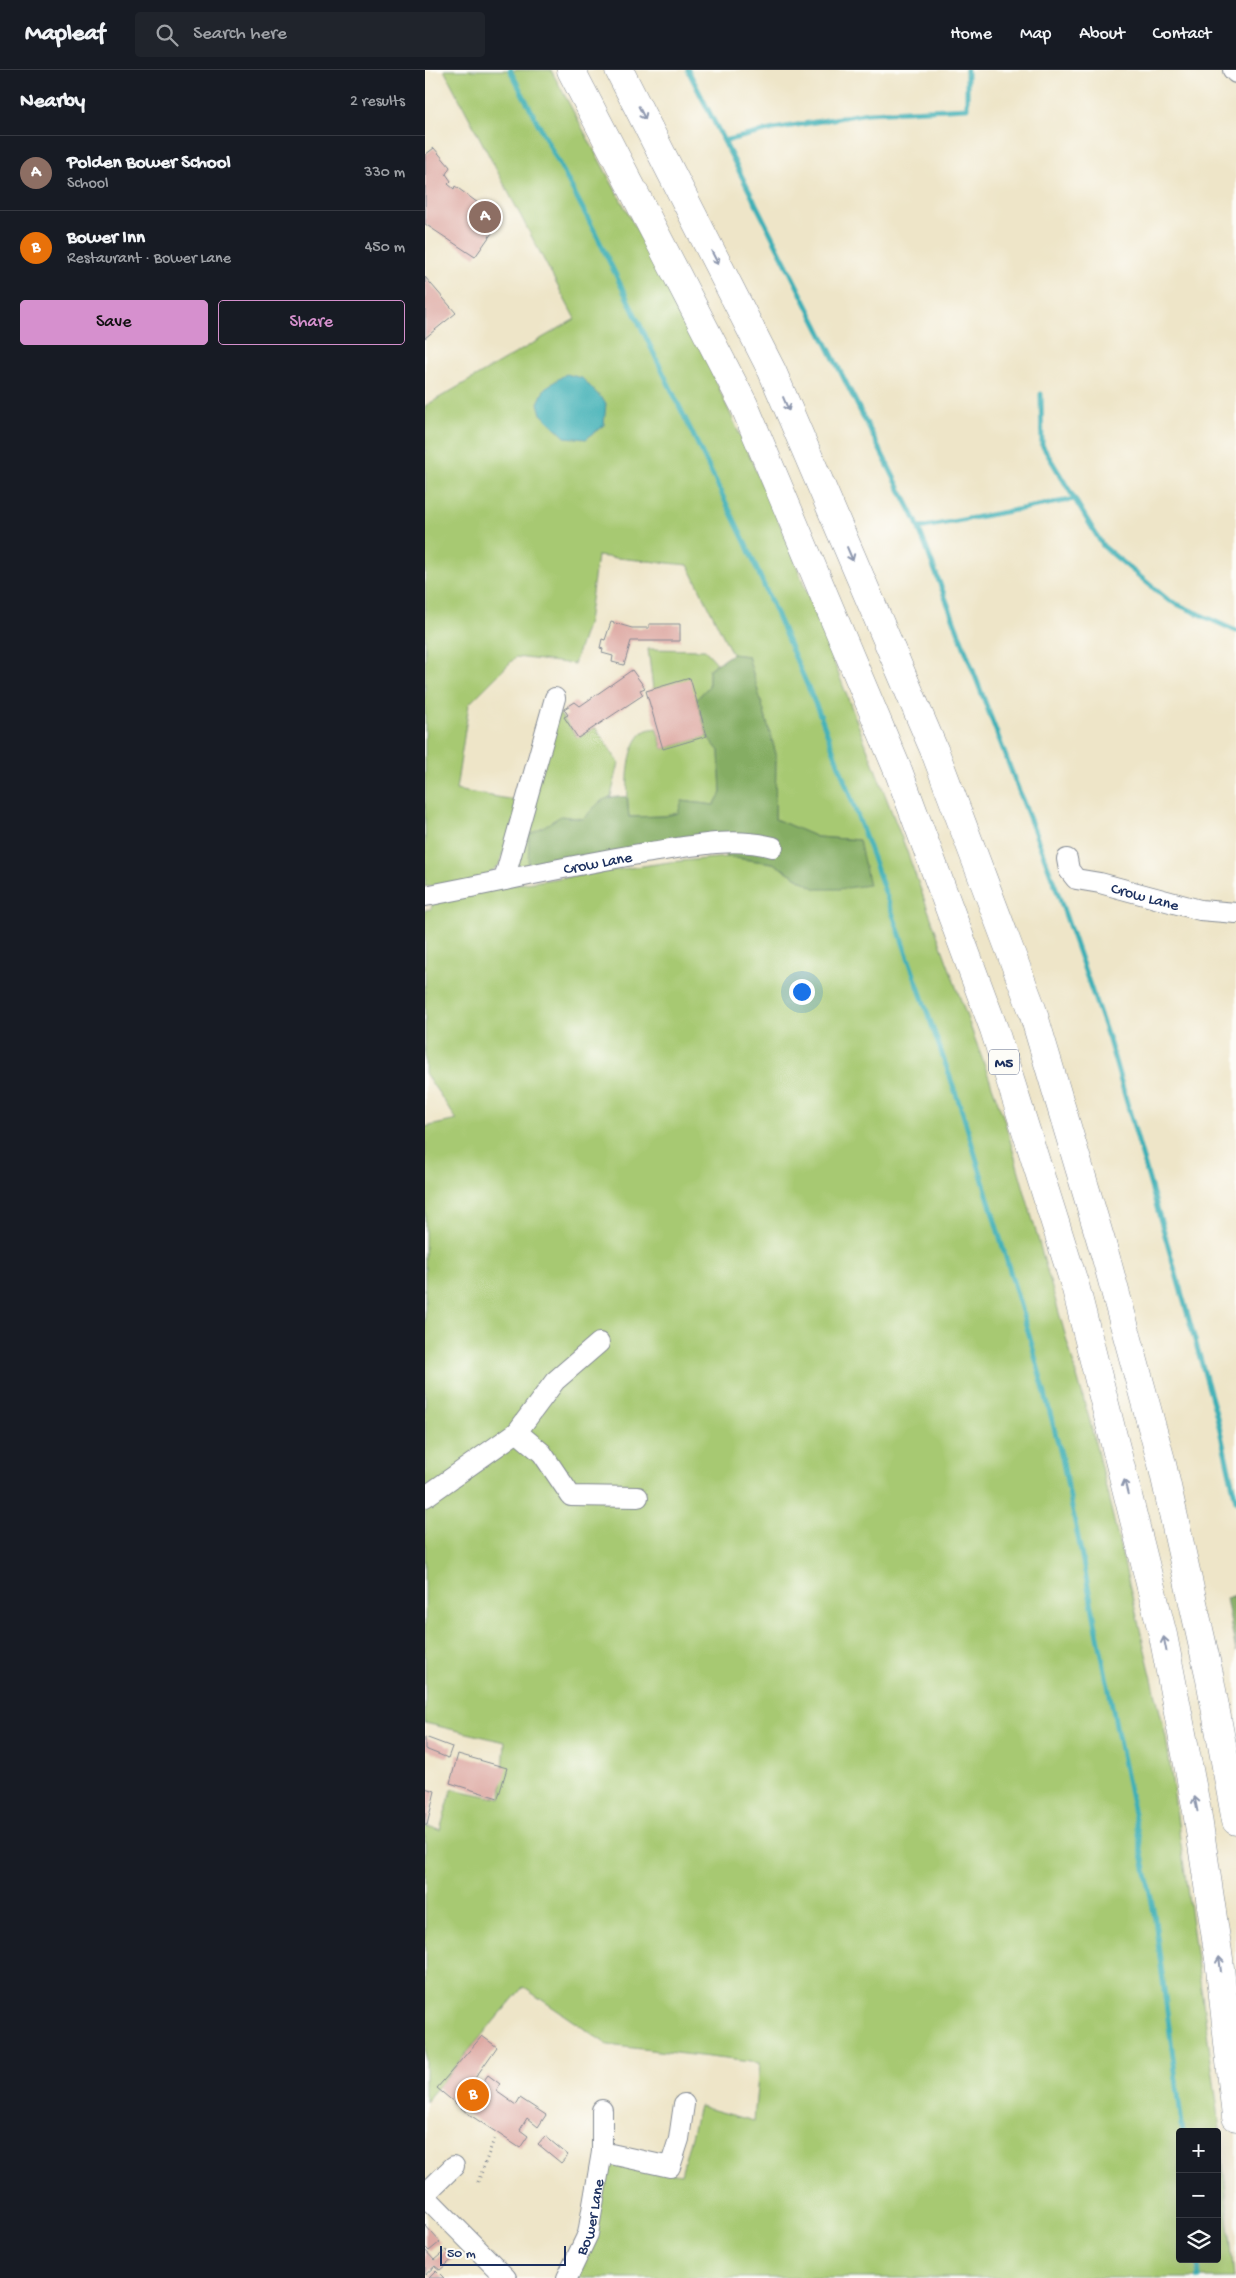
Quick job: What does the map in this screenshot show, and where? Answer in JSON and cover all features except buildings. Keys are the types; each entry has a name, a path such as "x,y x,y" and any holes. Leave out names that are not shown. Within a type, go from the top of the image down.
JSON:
{"highway":[{"name":"M5","path":"571,70 744,405 899,773 994,1029 1076,1288 1163,1634 1197,1811 1219,1959 1236,2117"},
{"name":"M5","path":"619,70 772,371 935,752 1032,1008 1106,1258 1162,1464 1209,1674 1236,1821"}],"street":[{"path":"1233,70 1236,73"},
{"path":"504,880 555,698"},
{"name":"Crow Lane","path":"425,896 603,860 690,846 753,842 773,847"},
{"name":"Crow Lane","path":"1067,859 1069,870 1076,879 1100,883 1200,910 1236,912"},
{"path":"425,1496 517,1432 555,1381 599,1342"},
{"path":"517,1432 542,1453 571,1496 638,1497"},
{"path":"602,2152 670,2167 679,2139 684,2104"},
{"name":"Bower Lane","path":"567,2278 588,2234 602,2152 602,2110"},
{"path":"454,2166 425,2195 506,2278"}],"path":[{"path":"478,2182 495,2137"}],"green space":[{"path":"444,70 551,70 704,355 786,538 906,849 1004,1119 1090,1422 1166,1737 1220,2128 1176,2128 1176,2263 1221,2263 1221,2142 1234,2278 572,2278 607,2162 681,2174 699,2106 754,2121 759,2063 608,2045 523,1987 425,2102 425,1827 440,1830 452,1789 501,1799 505,1742 425,1723 425,1127 457,1120 425,1073 425,910 431,909 437,885 425,887 425,406 575,319","holes":["597,556 688,565 732,654 748,656 776,754 775,819 817,837 859,840 816,889 773,863 727,857 670,862 505,886 487,875 499,865 521,801 456,790 469,704 516,657 574,664 588,622"]},
{"path":"648,649 705,650 717,663 709,669 709,686 696,700 653,689"},
{"path":"732,654 748,656 776,754 775,819 817,837 859,840 869,885 839,889 816,889 773,863 727,857 714,841 528,869 529,835 561,816 583,819 598,804 612,797 627,797 629,817 665,816 678,813 682,801 714,805 721,793 719,751 707,736 696,700 709,686 709,669"},
{"path":"556,709 578,738 595,727 619,763 611,796 599,803 583,819 561,816 528,869 515,869"},
{"path":"656,728 663,749 707,736 719,751 721,793 714,805 682,801 679,813 665,816 629,817 628,771 633,747 645,731"},
{"path":"1236,1595 1236,1652 1226,1598"}],"water":[{"path":"566,374 582,378 606,403 604,425 586,439 565,437 541,414 538,403 545,388"}],"waterway":[{"path":"510,70 596,234 746,544 821,717 872,855 963,1114 1032,1345 1062,1458 1154,1913 1182,2128"},
{"path":"688,70 916,521 1056,888 1109,1040 1217,1417 1236,1501"},
{"path":"724,141 774,129 868,113 967,108 967,70"},
{"path":"1041,394 1042,445 1103,546 1168,600 1236,631"},
{"path":"919,528 1075,499"},
{"path":"1198,2263 1199,2278"}],"place":[{"name":"Polden Bower School","path":"485,217"},
{"name":"Bower Inn","path":"473,2095"}]}
